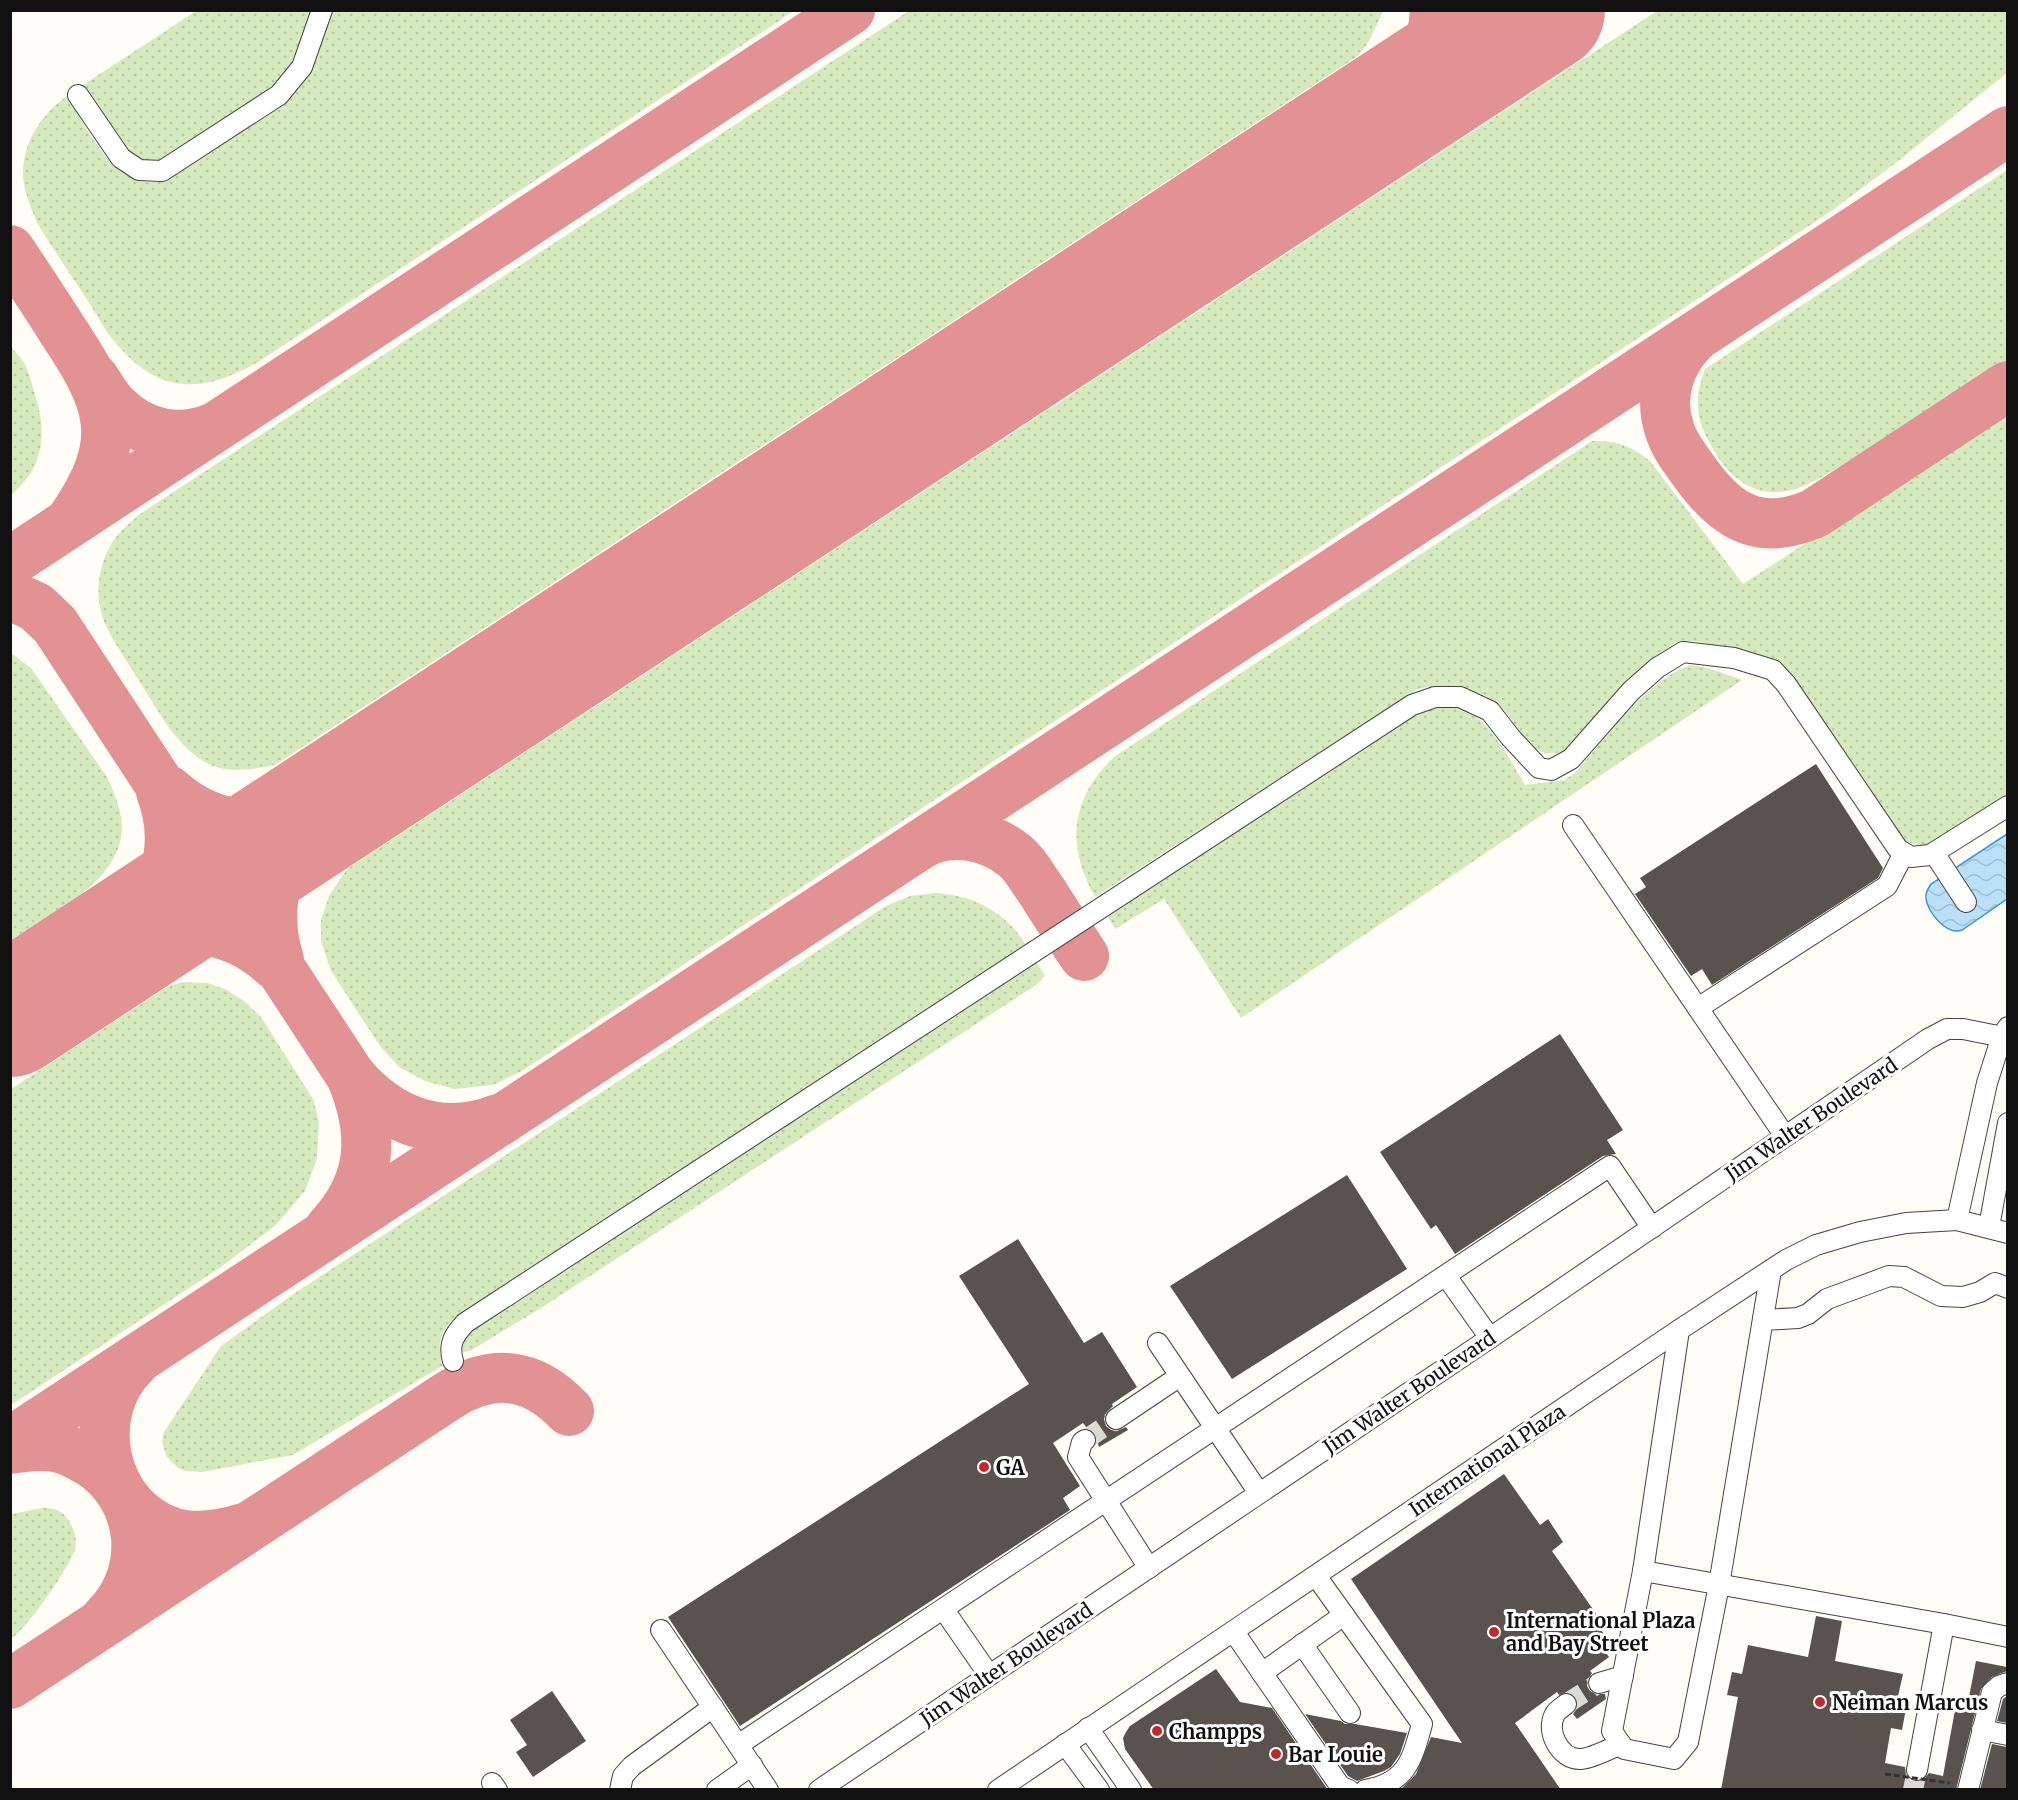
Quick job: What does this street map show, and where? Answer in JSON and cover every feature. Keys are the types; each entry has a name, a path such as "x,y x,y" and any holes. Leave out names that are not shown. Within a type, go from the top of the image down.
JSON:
{"street":[{"path":"78,95 121,158 139,170 162,171 279,95 302,68 322,10"},
{"path":"453,1361 450,1352 451,1342 455,1333 465,1323 1419,702 1435,697 1460,698 1490,711 1539,768 1551,770 1571,759 1631,691 1657,668 1683,652 1734,658 1773,670 1786,684 1898,849 1911,857 1934,853 2007,806"},
{"path":"1573,825 1785,1136"},
{"path":"1698,1008 1887,886 1904,853"},
{"path":"1934,853 1966,902"},
{"name":"Jim Walter Boulevard","path":"819,1790 1490,1338 1928,1039 1947,1029 2006,1033"},
{"path":"1957,1220 1987,1083 2006,1033"},
{"path":"1989,1227 2007,1123"},
{"path":"738,1745 1610,1166 1652,1228"},
{"name":"International Plaza","path":"998,1790 1678,1330 1786,1260 1816,1245 1860,1232 1906,1223 1957,1220 2007,1233"},
{"path":"1678,1330 1643,1571 1612,1731 1624,1749 1674,1759 1688,1742 1719,1585 1771,1269"},
{"path":"1446,1276 1490,1338"},
{"path":"1763,1320 1798,1318 1808,1314 1827,1299 1889,1276 1904,1277 1941,1296 1963,1296 1980,1292 1995,1283 2007,1288"},
{"path":"1158,1343 1259,1493"},
{"path":"1116,1419 1180,1376"},
{"path":"1085,1440 1078,1457 1149,1568"},
{"path":"1643,1571 2007,1637"},
{"path":"1316,1576 1422,1724 1412,1760 1401,1774 1385,1784 1365,1790"},
{"path":"944,1610 989,1675"},
{"path":"1262,1673 1344,1615"},
{"path":"1917,1770 1944,1624"},
{"path":"661,1630 768,1790"},
{"path":"1234,1632 1340,1786 1349,1790"},
{"path":"1302,1644 1350,1713"},
{"path":"1599,1683 1623,1676"},
{"path":"1959,1786 1982,1730 1992,1692 2007,1683"},
{"path":"1566,1704 1555,1714 1552,1729 1555,1742 1569,1757 1580,1759 1621,1744"},
{"path":"620,1790 623,1776 632,1766 712,1707"},
{"path":"1088,1728 1131,1790"},
{"path":"1982,1730 2007,1735"},
{"path":"1065,1744 1099,1790"},
{"path":"717,1790 752,1765"}],"path":[{"path":"1885,1774 1959,1786"}],"green space":[{"path":"196,11 311,11 287,72 271,89 158,162 150,164 128,156 80,87"},
{"path":"328,11 794,11 258,362 238,373 199,384 182,384 164,380 148,372 131,359 111,338 37,223 23,180 26,150 30,140 42,120 67,96 102,152 114,165 140,180 156,182 281,101"},
{"path":"909,11 1383,11 1369,41 1358,56 275,765 246,770 227,769 209,764 191,752 168,726 115,643 103,617 99,595 101,571 108,550 123,529 140,514"},
{"path":"1657,11 2007,11 2007,73 1893,165 1827,214 520,1072 493,1085 455,1089 425,1081 399,1067 380,1046 331,971 321,941 321,920 329,896 347,869"},
{"path":"2007,170 2007,361 1911,423 1808,484 1789,491 1769,492 1751,487 1735,477 1716,454 1704,433 1698,413 1699,392 1705,369"},
{"path":"11,346 28,370 38,406 42,434 41,447 31,472 23,484 11,495"},
{"path":"2007,412 2007,795 1932,844 1922,846 1903,841 1771,660 1694,641 1675,643 1653,660 1566,750 1553,754 1542,752 1532,745 1500,706 1491,699 1455,687 1437,686 1418,689 1095,897 1080,860 1077,824 1088,789 1114,757 1592,441 1623,445 1650,461 1743,584"},
{"path":"11,653 31,668 107,777 121,816 121,838 114,858 102,875 86,891 11,940"},
{"path":"1690,665 1708,668 1742,680 1241,1018 1164,899 1115,929 1107,915 1405,719 1421,711 1445,706 1461,709 1475,716 1498,741 1525,785 1564,780 1574,774 1642,697 1673,673"},
{"path":"935,893 962,897 987,907 1009,923 1026,945 456,1316 446,1328 441,1339 442,1366 293,1455 202,1472 178,1468 167,1457 162,1442 164,1432 221,1346 295,1293 886,906 910,896"},
{"path":"1036,962 1045,976 1036,985 541,1308 470,1351 461,1352 467,1337 479,1326"},
{"path":"182,982 207,983 225,989 244,1001 261,1017 313,1099 319,1122 317,1159 305,1191 276,1225 221,1267 11,1405 11,1089 167,987"},
{"path":"43,1508 56,1510 67,1518 74,1533 75,1549 65,1570 47,1597 11,1639 11,1514"}],"water":[{"path":"2007,834 2007,899 1962,930 1950,930 1939,922 1927,904 1926,894 1931,884"}],"building":[{"path":"1816,764 1883,868 1878,878 1712,985 1702,969 1691,976 1635,894 1646,887 1640,878"},
{"path":"1560,1034 1623,1130 1607,1140 1616,1154 1603,1156 1455,1254 1436,1225 1431,1229 1380,1152"},
{"path":"1347,1175 1407,1269 1232,1379 1170,1286"},
{"name":"GA","path":"1018,1239 1084,1343 1102,1332 1137,1387 1112,1404 1113,1406 1104,1419 1106,1426 1111,1430 1117,1431 1126,1427 1128,1430 1099,1447 1095,1433 1083,1423 1053,1443 1080,1486 1063,1498 1070,1510 740,1726 668,1617 1029,1384 959,1276"},
{"name":"International Plaza and Bay Street","path":"1504,1474 1540,1525 1548,1519 1563,1542 1552,1551 1604,1625 1600,1629 1604,1634 1598,1640 1609,1657 1590,1671 1592,1673 1587,1686 1596,1694 1605,1694 1606,1699 1577,1719 1573,1714 1578,1707 1575,1696 1569,1692 1559,1695 1557,1692 1515,1723 1561,1790 1400,1790 1416,1774 1431,1737 1462,1743 1351,1579"},
{"name":"International Plaza and Bay Street","path":"1816,1616 1842,1621 1835,1661 1903,1674 1897,1701 1907,1703 1902,1730 1891,1728 1885,1763 1905,1767 1906,1775 1914,1782 1922,1781 1929,1773 1943,1776 1957,1699 1968,1702 1976,1661 2007,1667 2007,1671 1992,1677 1981,1689 1956,1790 1721,1790 1738,1697 1727,1695 1732,1672 1742,1674 1748,1645 1808,1657"},
{"path":"1216,1669 1240,1702 1272,1708 1328,1790 1154,1790 1125,1749 1123,1738 1126,1732 1130,1726"},
{"path":"552,1691 586,1741 533,1777 516,1752 527,1745 510,1720"},
{"path":"2007,1696 2007,1723 1997,1721 2003,1699"},
{"path":"1305,1714 1341,1721 1345,1724 1407,1733 1400,1754 1391,1767 1357,1781 1348,1776"},
{"path":"1992,1744 2007,1747 2007,1790 1980,1790"}],"taxiway":[{"path":"10,562 850,10"},
{"path":"1238,205 1378,113 1401,93 1425,55 1430,41 1435,10"},
{"path":"10,1442 2008,131"},
{"path":"10,250 80,357 93,380 101,402 106,424 105,445 100,467 89,492 72,519"},
{"path":"1694,338 1678,358 1668,381 1665,406 1670,431 1682,454 1716,498 1743,517 1759,522 1776,523 1815,513 2008,386"},
{"path":"94,378 116,408 150,430 175,435 202,432 215,427"},
{"path":"10,595 36,607 55,625 351,1076 382,1105 417,1123 456,1128 498,1119"},
{"path":"279,960 274,940 273,901 284,864 305,831 320,817 469,719"},
{"path":"168,790 206,815 246,824 288,819 329,801"},
{"path":"108,946 126,932 141,915 154,898 163,878 170,837 161,792"},
{"path":"923,843 946,836 971,836 994,843 1015,856 1027,869 1084,956"},
{"path":"10,1020 124,945 146,935 163,931 197,929 214,932 246,944 274,964"},
{"path":"330,1228 355,1193 366,1156 364,1117 351,1076"},
{"path":"134,1363 118,1384 108,1407 105,1433 107,1458 116,1482 129,1503 148,1520 172,1532 190,1536 208,1536 244,1528"},
{"path":"10,1684 464,1387 480,1381 511,1378 541,1388 569,1411"},
{"path":"10,1449 45,1446 69,1451 90,1462 108,1477 122,1495 131,1515 136,1536 136,1558 131,1580 121,1600 106,1618"}],"runway":[{"path":"10,1015 1543,10"}],"tunnel":[{"path":"1085,1440 1116,1419"},
{"path":"1566,1704 1599,1683"},
{"path":"1913,1790 1917,1770"}],"place":[{"name":"GA","path":"984,1467"},
{"name":"International Plaza and Bay Street","path":"1494,1632"},
{"name":"Neiman Marcus","path":"1820,1702"},
{"name":"Champps","path":"1157,1731"},
{"name":"Bar Louie","path":"1276,1754"}]}
